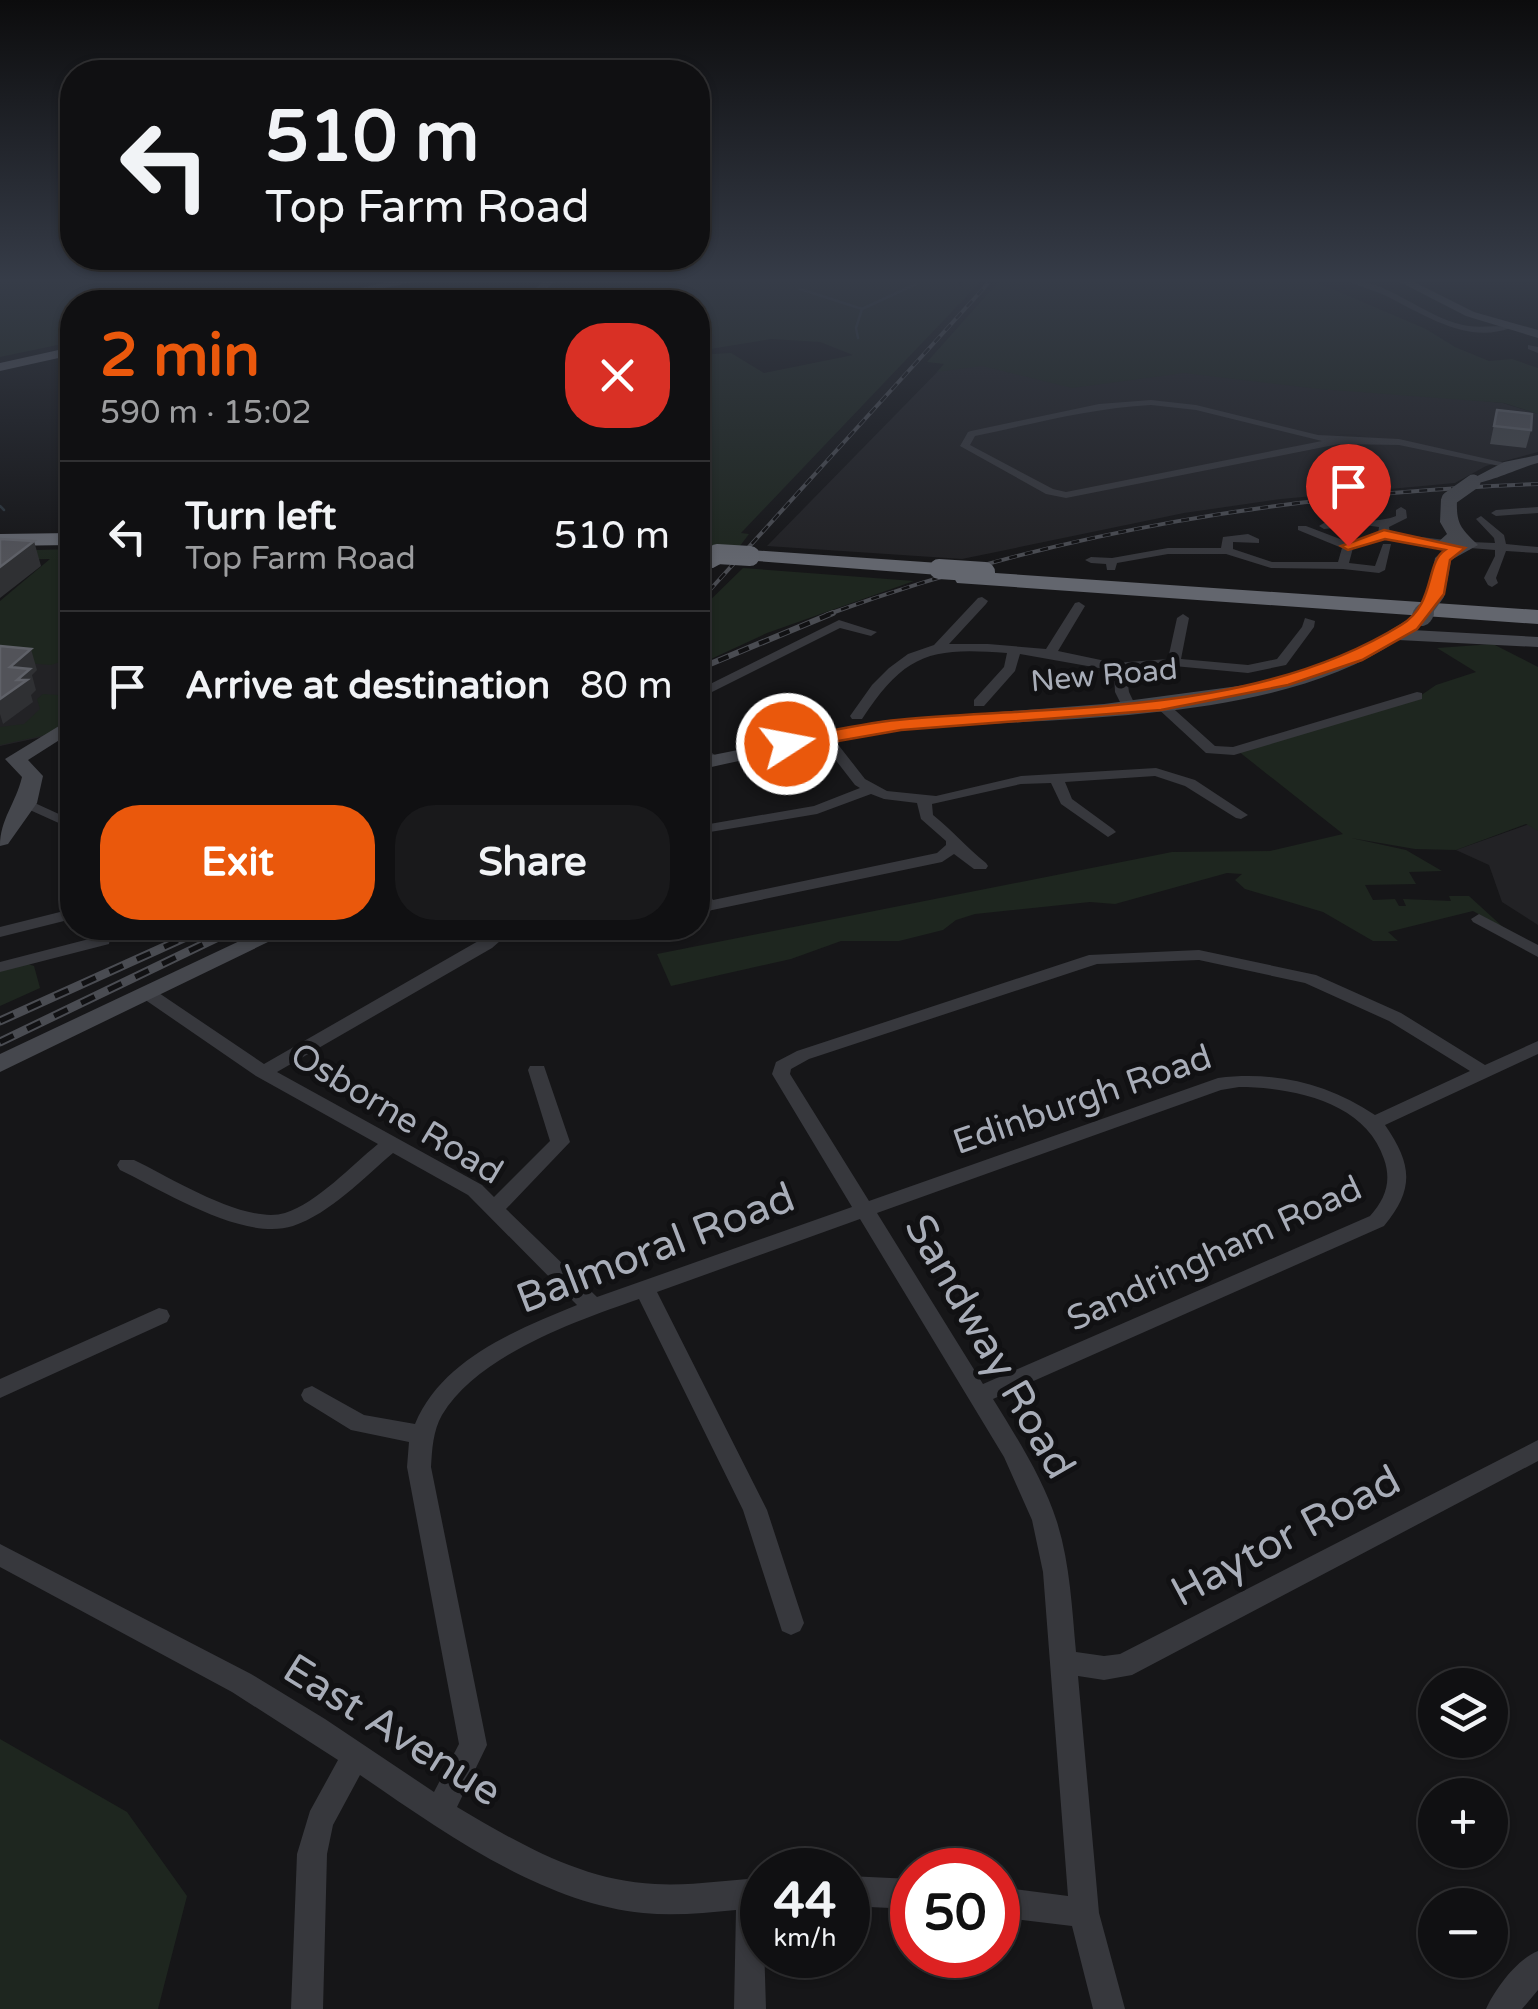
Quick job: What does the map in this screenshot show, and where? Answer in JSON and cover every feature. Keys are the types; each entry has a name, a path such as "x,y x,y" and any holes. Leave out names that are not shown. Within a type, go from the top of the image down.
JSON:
{"highway":[{"path":"3,543 60,541"},
{"path":"3,543 60,542"},
{"path":"710,557 1538,617"},
{"path":"975,575 1538,608"}],"main road":[{"path":"1457,544 1448,522 1450,499 1473,482 1509,465 1538,458"},
{"name":"New Road","path":"710,756 950,720 1161,705 1282,681 1356,656 1422,616 1439,582 1442,558 1457,544"},
{"path":"1396,635 1538,642"},
{"path":"0,839 26,802 33,776 7,758 60,730"},
{"path":"0,1064 261,940"}],"street":[{"path":"1339,441 1066,495 1050,492 964,446 971,434 1130,403 1174,404 1309,438 1399,442 1509,465"},
{"path":"1496,513 1529,508"},
{"path":"1091,560 1111,564 1175,550 1271,565 1383,571 1385,535 1402,518 1401,510"},
{"path":"1324,526 1364,522 1385,535"},
{"path":"1484,525 1500,538 1501,556 1489,580"},
{"path":"1302,528 1348,546 1385,535 1538,550"},
{"path":"1219,556 1224,540 1252,538"},
{"path":"1343,566 1348,546"},
{"path":"1148,555 1171,561"},
{"path":"940,647 982,601"},
{"path":"1049,655 1082,610"},
{"path":"1174,662 1186,623"},
{"path":"710,688 798,648 839,624 871,632"},
{"path":"883,708 860,710 909,659 940,647 1014,651 1115,667 1174,662 1248,669 1281,662 1312,625"},
{"path":"1006,699 983,700 1010,668 1014,651"},
{"path":"1115,667 1120,670 1122,692 1130,708"},
{"path":"1161,705 1211,750 1234,751 1418,696"},
{"path":"824,736 860,782 871,789 924,800 1021,780 1119,772 1167,774 1199,788 1241,815"},
{"path":"1057,780 1066,801 1104,828 1078,829"},
{"path":"710,828 817,810 871,789"},
{"path":"924,800 926,816 950,834 954,846 980,866"},
{"path":"26,802 60,819"},
{"path":"710,905 932,862 954,846"},
{"path":"0,932 60,917"},
{"path":"1479,919 1538,952"},
{"path":"32,932 41,956"},
{"path":"0,967 104,940"},
{"path":"264,1072 491,940"},
{"name":"Sandway Road","path":"1110,2009 1084,1913 1056,1572 1044,1520 1014,1453 781,1074 782,1066 803,1055 1095,958 1199,955 1310,979 1396,1017 1482,1071"},
{"name":"Osborne Road","path":"150,995 264,1072 475,1190 594,1307"},
{"name":"Sandringham Road","path":"980,1395 1377,1221 1393,1200 1400,1174 1391,1146 1374,1124 1538,1047"},
{"path":"496,1207 560,1142 537,1070"},
{"name":"Edinburgh Road","path":"866,1210 1218,1084 1259,1079 1297,1085 1336,1100 1374,1124"},
{"path":"127,1166 246,1218 273,1223 298,1216 390,1145"},
{"name":"Balmoral Road","path":"438,1810 473,1746 419,1467 422,1436 434,1408 451,1386 543,1328 866,1210"},
{"path":"645,1290 756,1510 792,1623"},
{"path":"0,1389 159,1316"},
{"path":"312,1395 359,1424 422,1436"},
{"name":"Haytor Road","path":"1065,1662 1104,1668 1123,1666 1538,1450"},
{"name":"East Avenue","path":"0,1555 275,1703 438,1810 502,1846 595,1888 655,1900 740,1895"},
{"path":"307,2009 312,1854 320,1820 355,1756"},
{"path":"1020,1905 1084,1913"},
{"path":"1502,2009 1538,1966"},
{"path":"750,2009 752,1978"}],"shaded area":[{"path":"710,373 894,373 741,533 749,534 737,550 710,549"},
{"path":"936,373 1197,373 1503,403 1538,414 1538,452 1486,466 1455,483 1281,499 1184,513 962,559 767,546"},
{"path":"1010,373 1538,373 1538,414 1504,403 1319,389 1184,373 1072,388"},
{"path":"60,549 60,662 51,665 0,661 0,601 50,559 0,560 0,551"},
{"path":"60,568 60,727 51,735 0,746 0,617"},
{"path":"743,568 914,581 767,633 710,659 710,600"},
{"path":"1493,644 1538,667 1538,831 1526,824 1456,850 1415,849 1351,838 1406,850 1442,871 1409,872 1416,884 1365,885 1373,900 1395,899 1399,906 1406,906 1403,899 1451,901 1449,896 1469,896 1504,928 1473,911 1388,932 1398,941 1373,941 1323,912 1245,889 1235,880 1242,874 1227,873 1115,904 1090,902 975,914 956,920 943,930 899,941 841,941 791,959 671,986 657,954 1172,852 1270,851 1343,834 1238,751 1420,696 1436,685 1476,672 1437,648"},
{"path":"43,694 60,695 60,725 50,734 0,745 0,727 24,724 40,709 37,699"},
{"path":"1538,821 1538,925 1502,902 1489,865 1456,850"},
{"path":"34,966 40,988 0,1006 0,971"},
{"path":"0,1739 127,1812 187,1896 158,2009 0,2009"}],"building":[{"path":"1497,410 1532,414 1531,430 1494,426"},
{"path":"0,539 34,541 0,567"},
{"path":"0,646 31,649 10,667 30,669 17,680 27,680 0,699"}],"waterway":[{"path":"0,506 4,510"}],"railway":[{"path":"710,590 907,373"},
{"path":"826,615 1000,560 1177,521 1356,496 1538,484"},
{"path":"710,664 833,613"},
{"path":"0,1021 180,940"},
{"path":"0,1042 212,940"}],"route":[{"path":"787,744 901,724 1161,705 1282,681 1356,656 1412,626 1436,594 1442,558 1457,548 1384,534 1348,546"}]}
